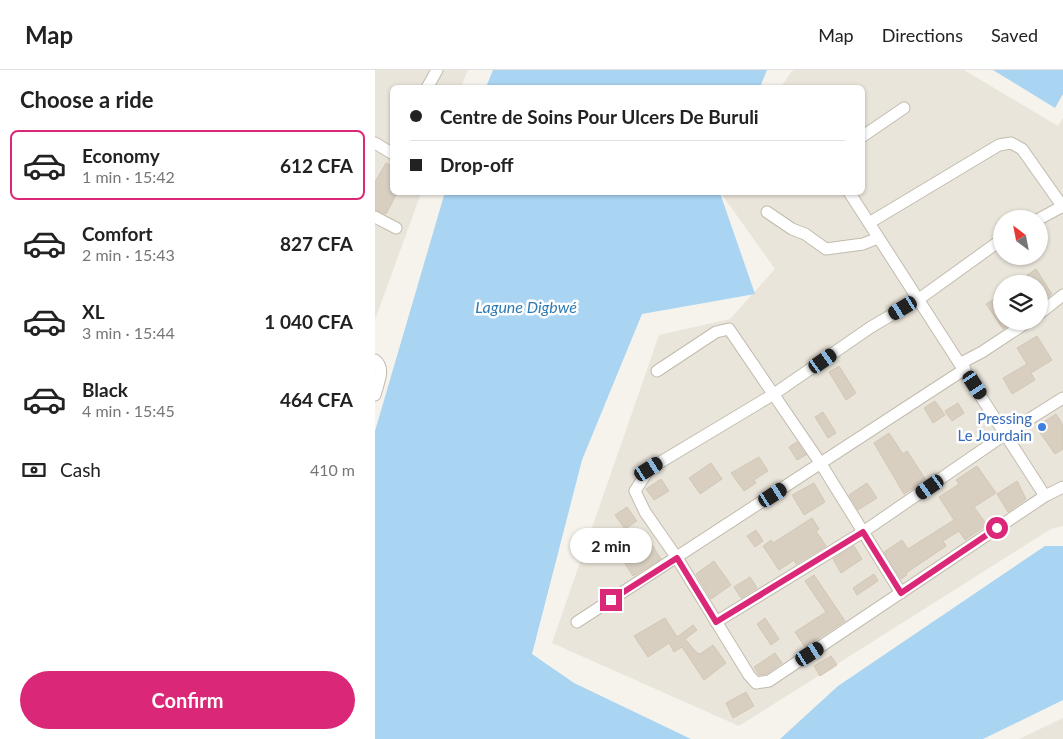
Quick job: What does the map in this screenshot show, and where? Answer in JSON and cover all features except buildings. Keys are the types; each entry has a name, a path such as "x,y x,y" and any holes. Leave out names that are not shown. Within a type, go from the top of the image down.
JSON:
{"street":[{"path":"429,85 437,70"},
{"path":"865,135 903,108"},
{"path":"375,143 390,150"},
{"path":"869,223 999,145 1011,143 1021,149 1063,207 1048,215"},
{"path":"851,195 1007,433 1045,496"},
{"path":"767,212 792,229 805,234 826,249 863,244 879,238"},
{"path":"375,217 396,228"},
{"path":"993,246 919,299 871,327 774,394 649,469 635,491 645,512 677,558 749,675 756,683 769,681 1045,496 1063,487"},
{"path":"1048,307 1063,295"},
{"path":"657,371 716,332 729,328 821,464 901,593"},
{"path":"577,622 821,464 1015,330"},
{"path":"375,360 382,369 375,395"},
{"path":"716,622 863,532 1007,433 1063,398"}],"shaded area":[{"path":"375,70 468,70 462,85 390,85 390,195 420,195 375,320"},
{"path":"794,70 964,70 1058,126 1063,118 1063,526 1051,529 739,726 552,643 659,335 730,319 775,269 723,195 865,195 865,85 782,85"},
{"path":"1063,718 1063,739 1019,739"}],"water":[{"path":"493,70 767,70 761,85 487,85"},
{"path":"993,70 1063,70 1063,94 1055,108"},
{"name":"Lagune Digbwé","path":"444,195 721,195 755,294 642,314 582,460 532,654 574,683 691,739 375,739 375,431"},
{"path":"1045,546 1063,546 1063,700 983,739 780,739 838,686"}],"place":[{"name":"Pressing Le Jourdain","path":"1042,427"}],"route":[{"path":"611,600 677,558 716,622 863,532 901,593 997,528"}]}
